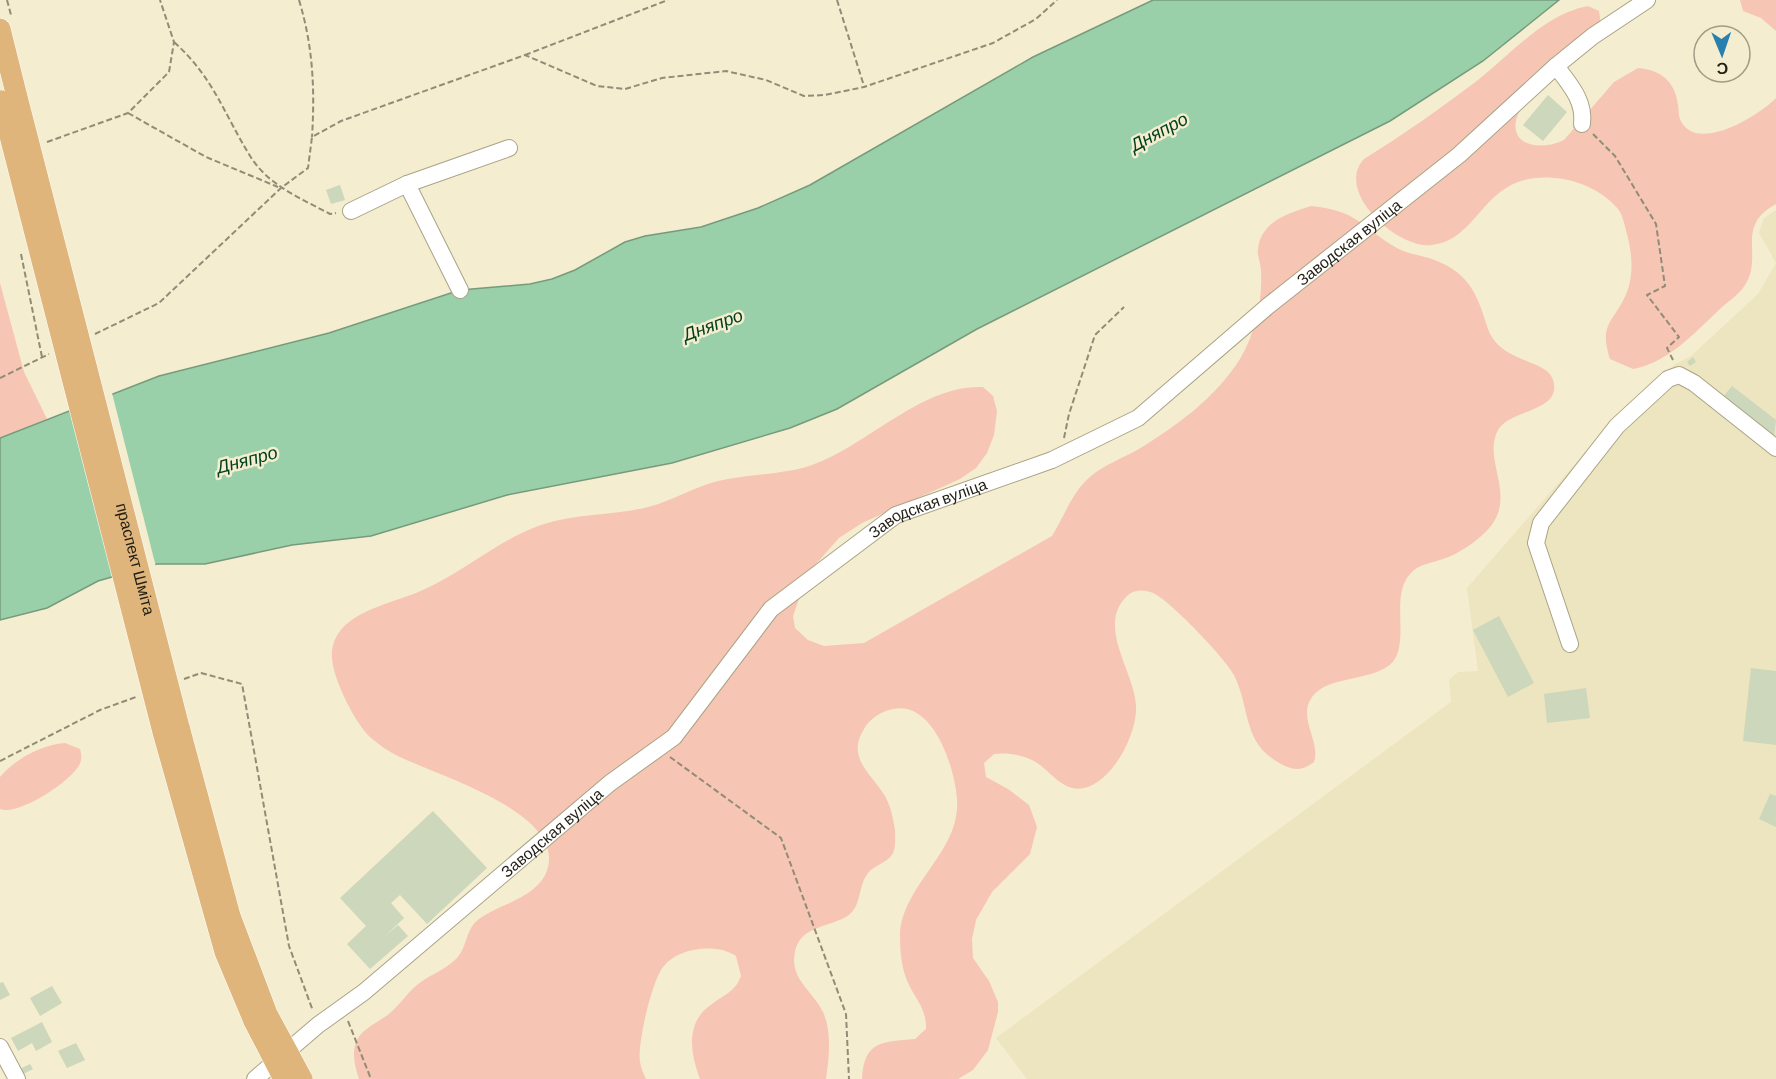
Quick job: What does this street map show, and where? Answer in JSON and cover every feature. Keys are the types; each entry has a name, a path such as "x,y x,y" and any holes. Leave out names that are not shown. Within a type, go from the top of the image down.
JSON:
{"main road":[{"name":"праспект Шміта","path":"0,29 6,98 171,730 260,1018 284,1079"},
{"name":"праспект Шміта","path":"260,1018 302,1079"}],"street":[{"name":"Заводская вуліца","path":"255,1079 610,783 674,737 771,609 896,515 1068,452 1138,418 1268,306 1460,155 1556,66 1593,36 1647,0"},
{"path":"1556,66 1578,96 1583,114 1582,124"},
{"path":"351,211 407,184 508,148"},
{"path":"407,184 460,290"},
{"path":"1570,644 1536,543 1541,523 1617,426 1668,379 1679,375 1694,383 1776,448"},
{"path":"0,1047 17,1079"}],"path":[{"path":"43,143 128,113 169,72 174,42 160,0"},
{"path":"86,338 159,303 281,188 308,168 312,137 314,79 310,34 299,0"},
{"path":"312,137 341,121 525,55 668,0"},
{"path":"837,0 864,87"},
{"path":"525,55 597,86 624,89 662,78 726,71 766,80 804,96 825,95 864,87 993,43 1036,19 1057,0"},
{"path":"174,42 195,61 225,107 253,160 281,188"},
{"path":"128,113 206,157 281,188 330,214 351,211"},
{"path":"1582,124 1615,156 1656,224 1665,286 1647,295 1679,337 1667,348"},
{"path":"21,252 42,357"},
{"path":"1068,452 1063,440 1068,414 1095,335 1124,307"},
{"path":"0,378 53,352"},
{"path":"658,749 781,838 846,1014 849,1079"},
{"path":"343,1007 371,1079"}],"shaded area":[{"path":"1740,0 1776,0 1776,31 1761,18 1743,11"},
{"path":"1588,6 1599,11 1601,26 1523,105 1517,117 1515,128 1518,136 1532,145 1542,146 1564,140 1614,82 1638,68 1654,71 1666,78 1674,89 1682,123 1691,131 1702,134 1730,128 1757,113 1776,98 1776,204 1763,213 1756,222 1753,233 1752,265 1743,288 1680,346 1658,360 1633,369 1610,359 1607,347 1607,329 1627,292 1632,263 1629,241 1621,214 1613,203 1600,193 1563,179 1536,178 1516,183 1500,193 1463,230 1449,240 1432,245 1418,244 1402,238 1387,228 1363,201 1357,186 1357,172 1364,159 1478,80 1543,26 1572,10"},
{"path":"1311,206 1349,215 1399,249 1429,258 1453,269 1474,292 1493,338 1511,354 1549,373 1553,380 1554,390 1543,404 1504,423 1498,430 1494,441 1494,453 1500,501 1498,514 1491,526 1463,550 1417,568 1407,579 1400,600 1400,635 1396,657 1380,671 1330,684 1320,689 1312,697 1307,713 1315,746 1314,762 1307,767 1293,769 1271,758 1254,738 1240,689 1229,667 1198,632 1163,599 1151,592 1136,591 1126,597 1118,609 1115,622 1119,650 1134,692 1136,716 1128,742 1114,766 1095,784 1076,789 1057,780 1034,761 1019,756 994,754 984,763 986,777 1008,789 1029,805 1037,827 1030,854 992,892 976,920 972,939 973,958 989,981 998,1002 998,1012 988,1050 973,1070 958,1079 862,1079 864,1066 871,1050 885,1043 915,1039 926,1029 924,1014 904,970 900,935 903,917 910,900 941,852 956,818 957,799 952,771 940,739 920,715 907,709 893,709 869,722 859,739 858,748 862,765 885,796 890,808 895,830 893,853 866,876 854,910 844,918 807,933 795,952 795,970 819,1004 828,1028 826,1079 700,1079 692,1048 697,1020 703,1011 733,989 741,976 736,956 719,949 709,948 678,955 663,967 659,974 650,998 641,1042 640,1062 646,1079 359,1079 354,1054 355,1045 360,1036 393,1011 417,985 456,959 474,923 537,886 548,867 547,847 535,829 516,812 465,784 387,750 364,730 341,689 333,667 334,642 351,620 365,612 438,583 510,539 541,525 568,518 648,507 718,481 806,467 828,458 915,406 937,396 960,389 983,387 993,396 997,411 994,435 987,453 976,468 960,479 862,523 839,538 808,573 793,616 795,628 808,640 824,646 864,643 1052,536 1084,482 1103,468 1154,440 1195,410 1230,373 1240,359 1254,328 1261,282 1258,249 1264,231 1285,215"},
{"path":"1776,210 1776,263 1759,233 1764,218"},
{"path":"1776,263 1776,1079 1027,1079 996,1038 1451,702 1449,680 1458,672 1478,671 1467,588 1617,416 1675,364 1691,356 1758,294"},
{"path":"0,283 24,372 47,419 0,438"},
{"path":"65,743 80,749 81,752 80,763 73,774 54,789 30,803 8,810 0,809 0,777 6,770 38,750"}],"water":[{"name":"Дняпро","path":"1153,0 1559,0 1483,61 1390,121 977,329 837,409 790,428 672,463 507,495 371,536 292,545 205,564 157,564 98,581 47,608 0,620 0,438 159,376 329,333 460,290 530,284 552,279 575,270 625,242 645,236 701,227 758,208 810,185 1033,57"}],"pier":[{"path":"111,389 156,567 114,579 69,407"}],"building":[{"path":"1548,95 1567,112 1543,141 1523,125"},
{"path":"340,185 345,200 331,204 326,190"},
{"path":"1693,357 1696,362 1690,366 1687,362"},
{"path":"1732,386 1776,420 1774,437 1723,397"},
{"path":"1499,616 1534,683 1508,697 1473,630"},
{"path":"1751,668 1776,671 1776,745 1743,741"},
{"path":"1586,688 1590,718 1547,723 1544,694"},
{"path":"1770,794 1776,796 1776,827 1759,819"},
{"path":"433,811 487,868 427,924 400,895 391,903 404,918 384,937 398,925 408,936 370,969 347,944 366,926 340,898"},
{"path":"3,982 10,995 0,1000 0,983"},
{"path":"52,986 62,1003 40,1016 30,998"},
{"path":"42,1022 52,1042 36,1051 32,1043 18,1051 11,1038"},
{"path":"76,1043 85,1060 67,1068 58,1051"},
{"path":"30,1064 33,1069 23,1074 20,1069"}]}
